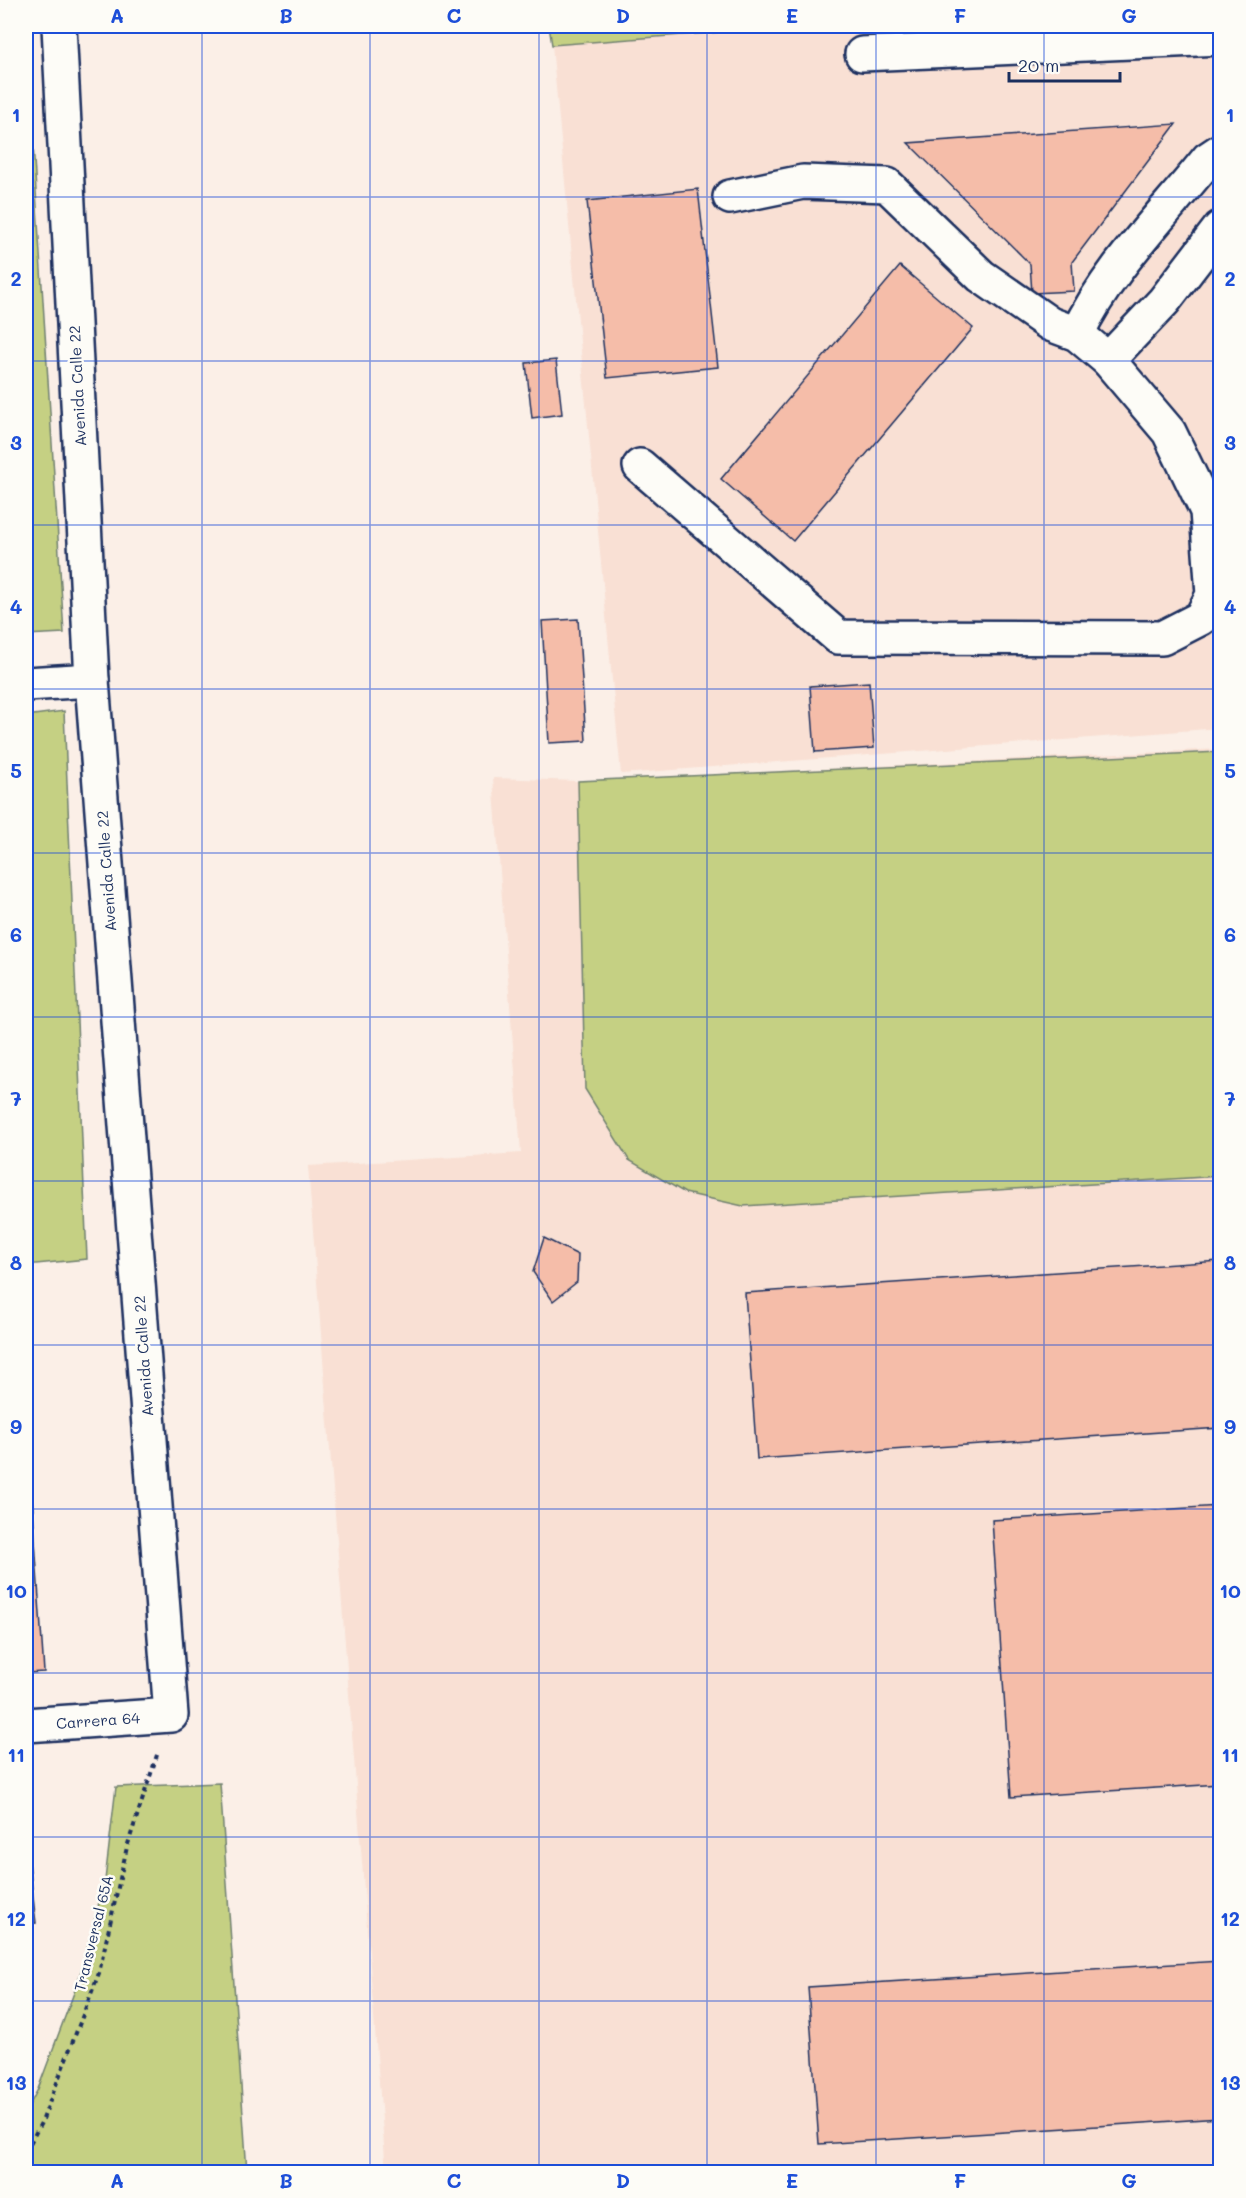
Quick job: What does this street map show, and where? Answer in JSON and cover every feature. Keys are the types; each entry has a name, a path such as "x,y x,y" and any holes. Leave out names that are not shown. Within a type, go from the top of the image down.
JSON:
{"street":[{"name":"Avenida Calle 22","path":"59,26 92,680 171,1715"},
{"path":"862,54 1221,38"},
{"path":"1077,334 1088,311 1109,281 1208,159 1221,150"},
{"path":"640,466 838,637 1162,638 1201,618 1213,595 1207,511 1169,432 1108,360 1077,334 1050,324 981,276 887,185 803,182 730,197"},
{"path":"1108,360 1164,301 1221,228"},
{"path":"26,684 92,680"},
{"name":"Carrera 64","path":"26,1725 171,1715"}],"path":[{"name":"Transversal 65A","path":"26,2151 43,2120 99,1973 127,1847 171,1715"}],"shaded area":[{"path":"802,26 1220,26 1220,728 621,774 552,45"},
{"path":"1220,749 1220,2172 386,2172 308,1166 521,1153 493,778 578,781"}],"green space":[{"path":"549,26 802,26 552,45"},
{"path":"26,33 64,633 26,635"},
{"path":"64,711 87,1259 26,1265 26,716"},
{"path":"1220,752 1220,1176 743,1206 685,1193 629,1160 585,1089 578,781"},
{"path":"220,1783 247,2172 26,2172 26,2112 38,2089 78,1982 105,1880 116,1787"}],"building":[{"path":"1176,124 1072,262 1074,291 1032,293 1030,264 908,143"},
{"path":"698,189 718,367 607,378 587,201"},
{"path":"900,266 973,328 793,541 721,479"},
{"path":"556,360 562,414 532,418 526,363"},
{"path":"578,619 586,741 549,743 542,621"},
{"path":"869,682 874,748 815,752 810,686"},
{"path":"544,1238 578,1255 577,1282 553,1301 533,1272"},
{"path":"1220,1261 1220,1428 757,1459 745,1293"},
{"path":"32,1497 44,1672 26,1673 26,1498"},
{"path":"1220,1506 1220,1784 1011,1797 992,1520"},
{"path":"26,1836 36,1923 26,1924"},
{"path":"1220,1961 1220,2118 819,2144 808,1987"}]}
